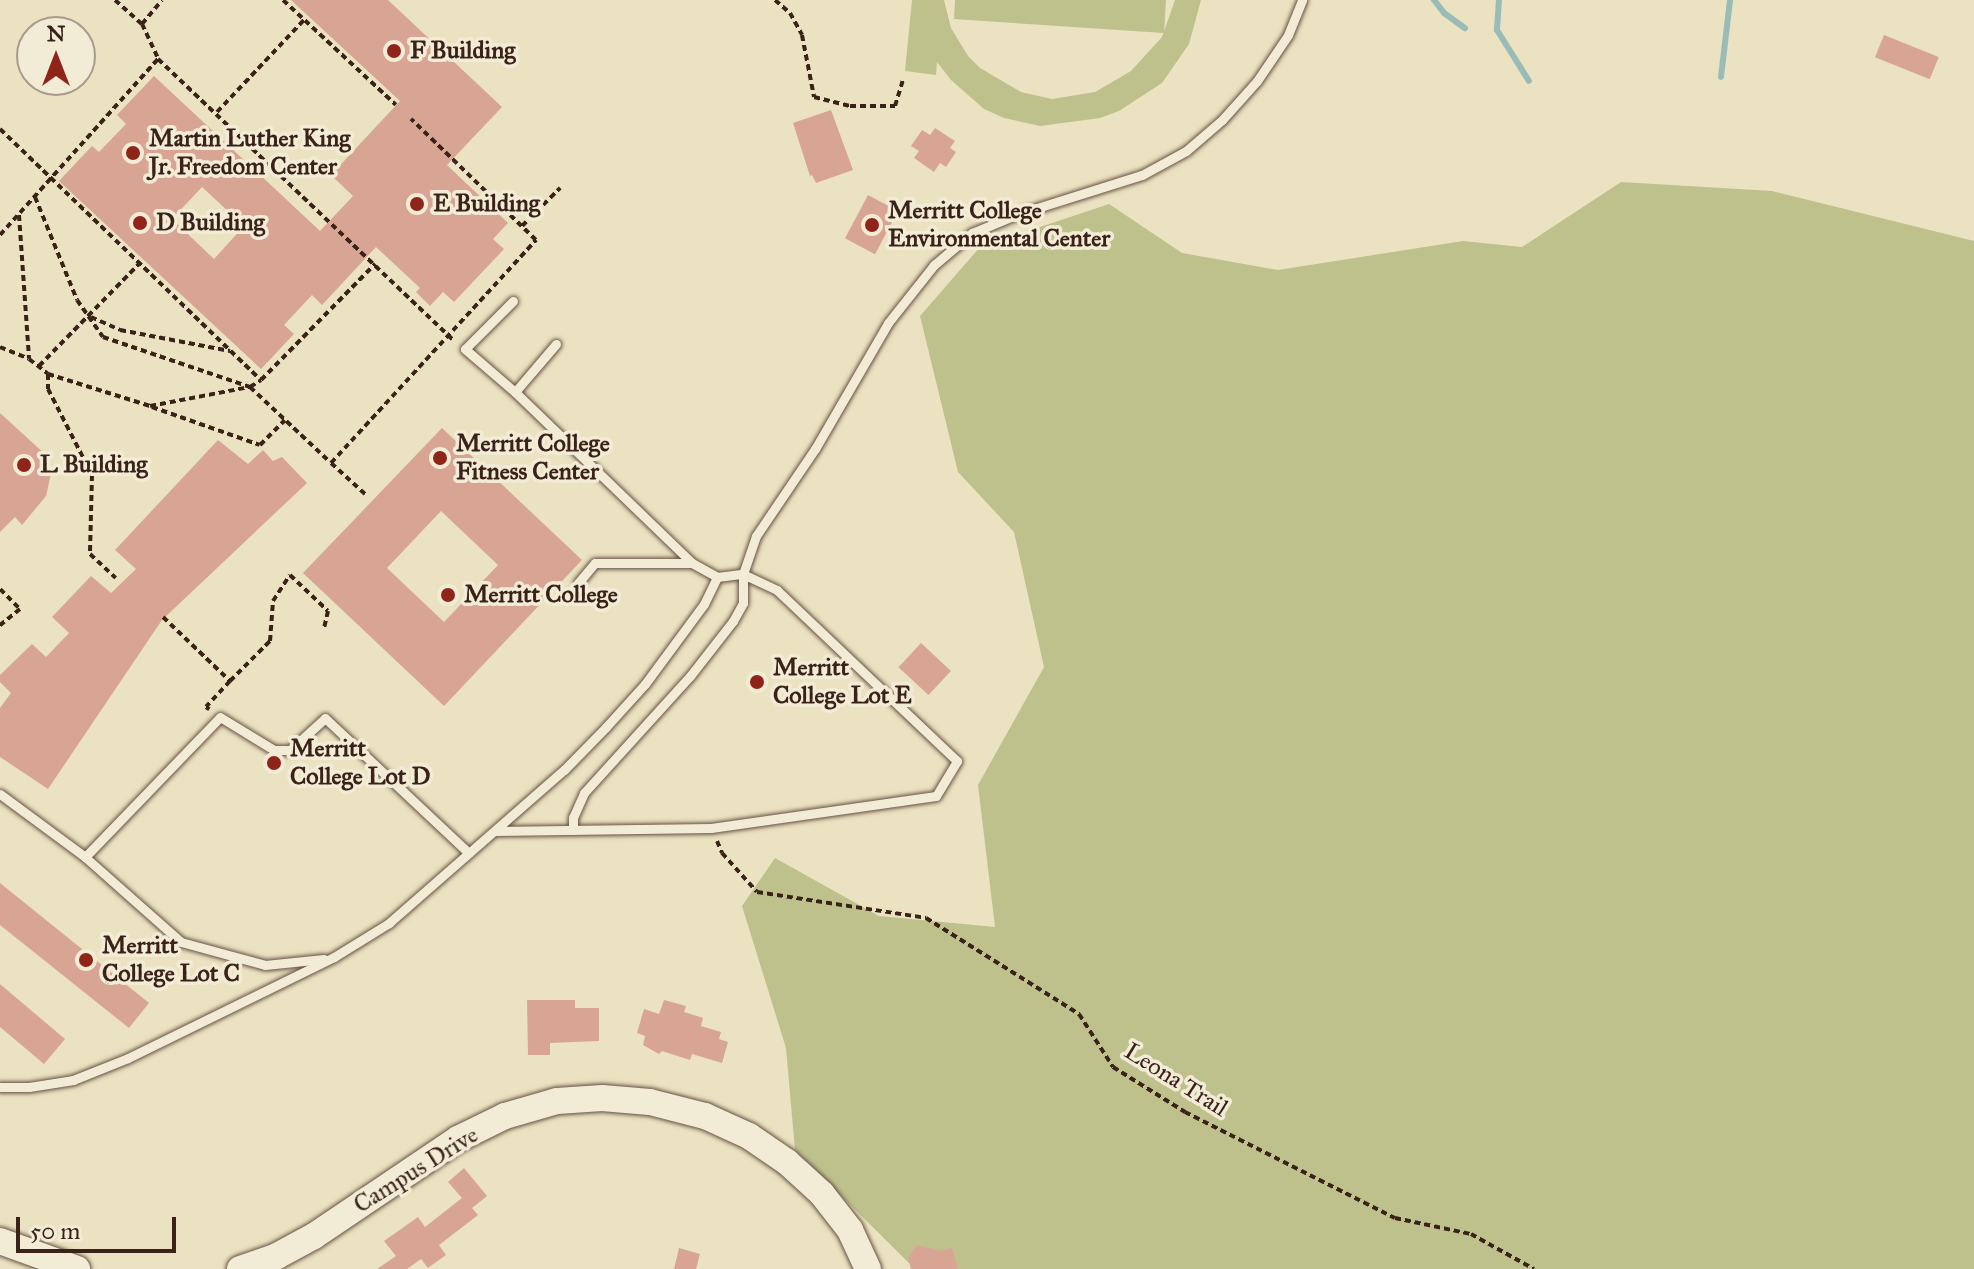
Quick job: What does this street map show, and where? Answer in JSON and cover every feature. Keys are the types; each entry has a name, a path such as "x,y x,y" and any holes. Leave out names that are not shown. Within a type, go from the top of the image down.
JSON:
{"street":[{"name":"Campus Drive","path":"240,1269 277,1256 314,1236 420,1162 481,1127 557,1101 602,1098 650,1102 705,1116 749,1136 787,1162 822,1194 850,1230 868,1269"},
{"path":"0,1241 77,1269"}],"lane":[{"path":"573,830 573,818 584,793 690,676 733,621 743,603 743,574 756,536 815,449 888,323 934,265 972,233 1018,214 1142,175 1186,151 1222,120 1257,81 1288,35 1302,0"},
{"path":"495,831 711,828 911,800 936,796 957,761 777,590 743,574 717,577 692,563 515,392 465,349 513,301"},
{"path":"515,392 556,344"},
{"path":"578,583 595,563 692,563"},
{"path":"0,1087 29,1087 73,1080 128,1058 334,957 389,923 564,770 645,684 704,604 717,577"},
{"path":"85,857 220,717 274,750 290,750 325,718 469,853"},
{"path":"0,794 85,857 181,942 265,965 334,957"}],"path":[{"path":"115,0 142,24 158,59 217,112 446,336"},
{"path":"142,24 162,0"},
{"path":"283,0 396,105"},
{"path":"775,0 790,13 802,35 814,97 850,106 895,106 903,80"},
{"path":"217,112 304,20"},
{"path":"0,235 158,59"},
{"path":"331,463 536,240 411,119"},
{"path":"0,129 261,380"},
{"path":"521,226 560,188"},
{"path":"35,197 77,300 103,337 250,387 365,494"},
{"path":"19,215 29,359"},
{"path":"39,366 139,264"},
{"path":"150,406 250,387 261,380 375,264"},
{"path":"89,316 120,330 230,351"},
{"path":"0,347 29,359 48,374 260,445 285,420"},
{"path":"48,374 48,389 92,475 90,554 116,578"},
{"path":"220,717 206,707 270,641 273,601 290,575 328,611 324,628"},
{"path":"0,589 20,609 0,625"},
{"path":"163,617 230,681"},
{"name":"Leona Trail","path":"711,828 722,853 757,892 926,918 1079,1014 1113,1067 1185,1112 1395,1218 1471,1234 1534,1269"}],"green space":[{"path":"912,0 944,0 951,28 968,56 980,68 1021,92 1052,99 1095,92 1131,71 1162,37 1175,0 1201,0 1189,44 1162,83 1119,111 1100,118 1040,126 1004,118 984,109 951,80 937,62 936,75 905,71"},
{"path":"955,0 1166,0 1164,33 954,19"},
{"path":"1621,182 1772,191 1974,241 1974,1269 915,1269 795,1150 786,1048 742,906 775,858 879,916 995,927 978,785 1044,667 1014,532 958,472 920,316 980,247 1109,204 1182,253 1278,270 1463,241 1522,247"}],"building":[{"path":"291,0 388,0 502,107 447,165 508,223 493,239 504,249 454,302 443,292 430,306 416,292 420,288 376,247 322,305 312,295 284,325 294,334 261,369 59,181 92,146 99,152 126,124 117,115 154,76 320,231 353,196 331,175 400,101","holes":["202,187 244,226 214,259 172,219"]},
{"path":"1884,35 1939,57 1930,79 1875,57"},
{"path":"831,110 853,170 816,183 810,176 793,123"},
{"path":"935,128 955,141 950,148 956,152 946,167 940,163 934,172 914,158 919,151 911,146 922,130 930,135"},
{"name":"Merritt College Environmental Center","path":"868,195 898,211 875,254 845,238"},
{"name":"L Building","path":"0,413 46,455 51,474 46,496 22,525 15,517 0,532"},
{"path":"442,428 582,560 444,706 303,573","holes":["441,511 498,565 444,622 387,568"]},
{"path":"218,440 248,464 263,450 273,461 282,457 307,483 162,620 48,789 0,757 0,708 11,693 0,682 0,675 32,644 46,657 69,633 52,617 91,576 111,593 136,569 115,550"},
{"path":"921,643 951,671 928,695 898,667"},
{"path":"0,883 149,1003 129,1028 0,925"},
{"path":"0,984 65,1039 44,1064 0,1027"},
{"path":"527,1000 575,1000 575,1008 599,1008 599,1041 550,1043 550,1055 528,1055"},
{"path":"664,1000 686,1006 684,1012 703,1018 701,1026 721,1032 719,1039 728,1042 722,1063 692,1054 690,1060 662,1051 659,1054 643,1045 645,1036 637,1033 644,1009 659,1014"},
{"path":"464,1168 487,1196 472,1208 478,1215 439,1245 446,1255 428,1268 421,1259 407,1269 377,1269 396,1256 384,1241 418,1217 425,1227 462,1198 448,1182"},
{"path":"917,1245 941,1251 952,1248 958,1269 911,1269 908,1258"},
{"path":"679,1248 700,1254 696,1269 674,1269"}],"waterway":[{"path":"1434,0 1444,13 1465,28"},
{"path":"1499,0 1497,30 1529,81"},
{"path":"1721,77 1730,0"}],"place":[{"name":"F Building","path":"394,51"},
{"name":"Martin Luther King Jr. Freedom Center","path":"133,153"},
{"name":"E Building","path":"417,204"},
{"name":"D Building","path":"140,223"},
{"name":"Merritt College Environmental Center","path":"872,225"},
{"name":"Merritt College Fitness Center","path":"440,458"},
{"name":"L Building","path":"24,465"},
{"name":"Merritt College","path":"448,595"},
{"name":"Merritt College Lot E","path":"757,682"},
{"name":"Merritt College Lot D","path":"274,763"},
{"name":"Merritt College Lot C","path":"86,960"}]}
